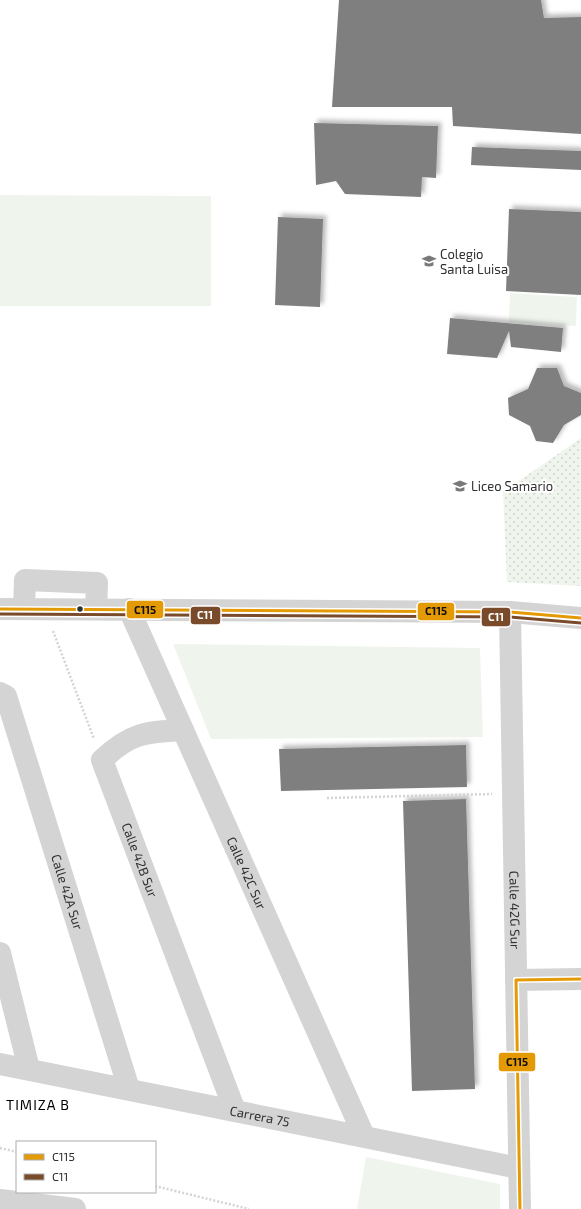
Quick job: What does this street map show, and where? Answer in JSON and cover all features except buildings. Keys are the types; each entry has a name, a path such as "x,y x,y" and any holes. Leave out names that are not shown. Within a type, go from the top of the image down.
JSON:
{"street":[{"path":"34,609 25,580 97,583 96,609"},
{"path":"0,609 510,612 581,618"},
{"name":"Calle 42C Sur","path":"129,609 364,1136"},
{"name":"Calle 42G Sur","path":"510,612 520,1209"},
{"name":"Calle 42A Sur","path":"3,694 129,1089"},
{"path":"102,760 116,747 132,737 152,732 183,730"},
{"name":"Calle 42B Sur","path":"102,760 235,1111"},
{"path":"0,953 29,1069"},
{"path":"516,980 581,980"},
{"name":"Carrera 75","path":"0,1064 519,1168"},
{"path":"0,1200 75,1209"}],"path":[{"path":"34,609 102,760"},
{"path":"327,798 513,793"},
{"path":"0,1148 16,1152"},
{"path":"156,1186 249,1209"}],"shaded area":[{"path":"0,195 211,196 211,306 0,306"},
{"path":"510,293 577,297 576,326 509,322"},
{"path":"581,438 581,586 507,582 503,492"},
{"path":"173,644 480,648 483,737 211,739"},
{"path":"366,1157 500,1184 500,1209 357,1209"}],"transit line":[{"name":"C115","path":"0,609 510,612 581,618"},
{"name":"C11","path":"0,614 510,617 581,623"},
{"name":"C115","path":"520,1209 516,980 581,979"}],"place":[{"name":"Colegio Santa Luisa","path":"429,261"},
{"name":"Liceo Samario","path":"460,486"}],"district":[{"name":"TIMIZA B","path":"38,1105"}]}
